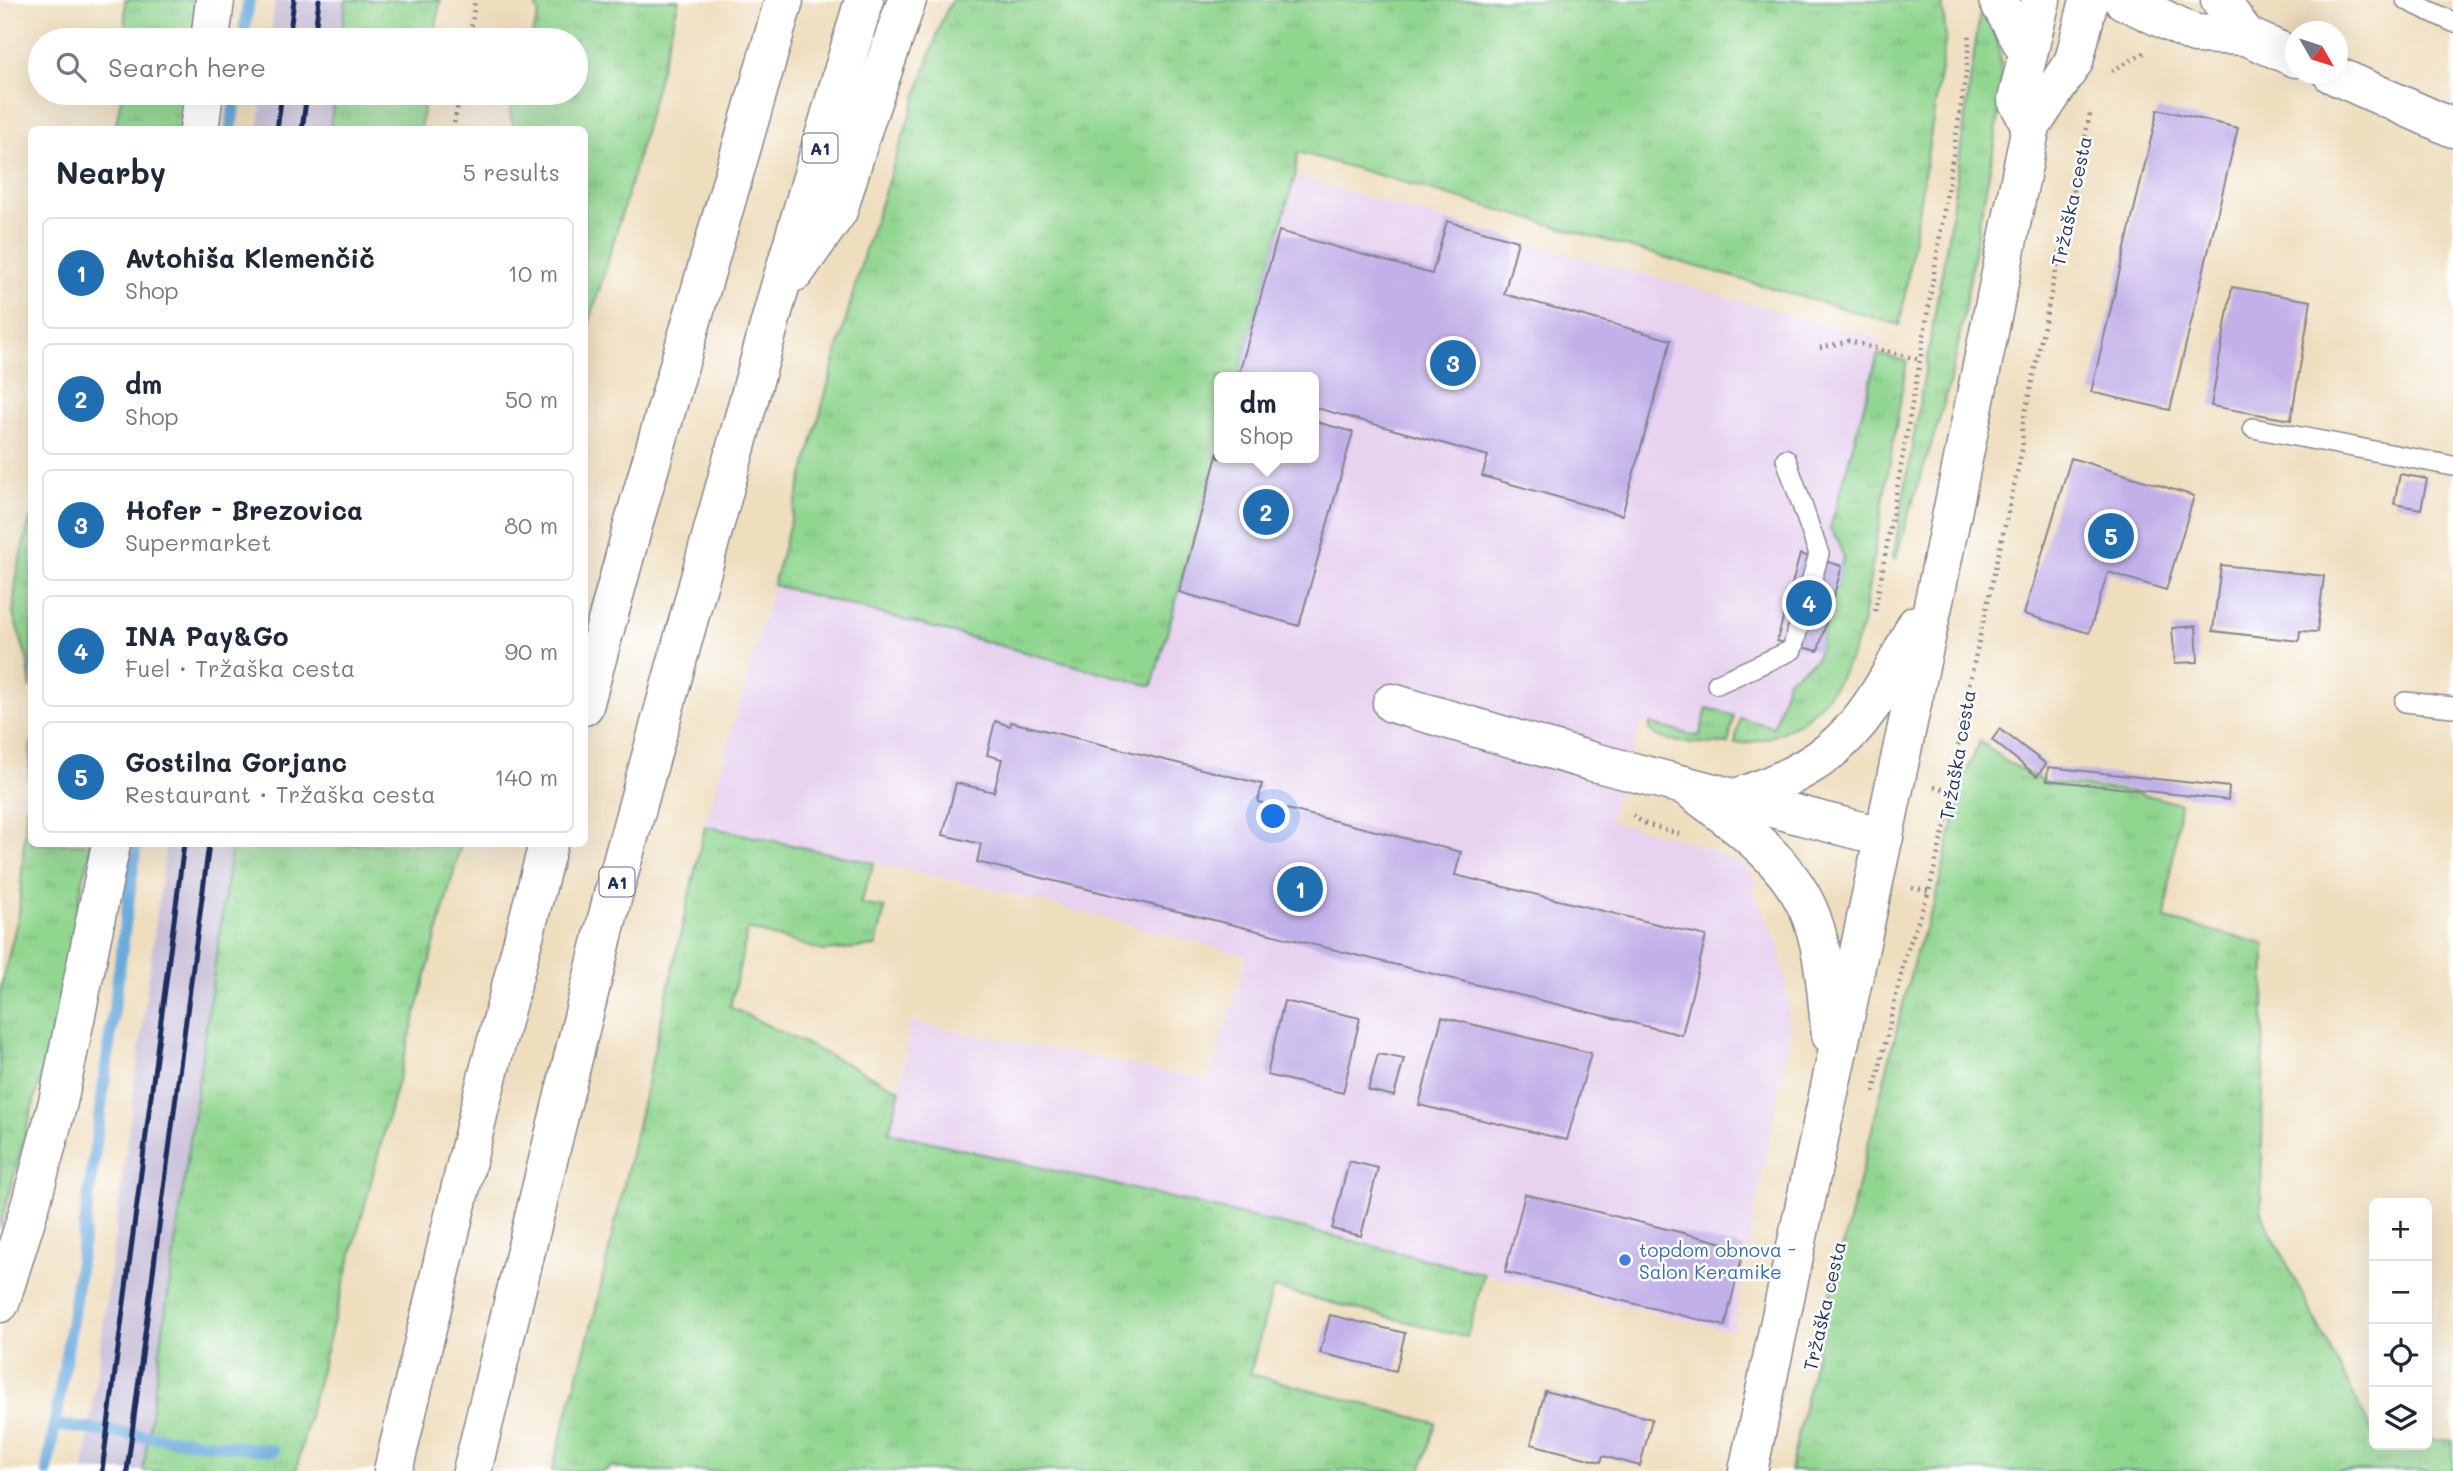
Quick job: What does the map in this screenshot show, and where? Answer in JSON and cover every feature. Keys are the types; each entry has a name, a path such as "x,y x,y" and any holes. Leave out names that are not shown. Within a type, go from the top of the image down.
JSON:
{"main road":[{"path":"212,28 215,0"},
{"path":"588,691 783,0"},
{"name":"A1","path":"472,1471 613,895 777,297 864,0"},
{"path":"777,297 838,211 907,0"},
{"path":"1998,0 2028,53"},
{"path":"2031,127 2017,100 2041,0"},
{"name":"Tržaška cesta","path":"1748,1471 1938,582 2031,127 2074,61 2089,0"},
{"path":"2123,0 2195,34 2246,36 2285,54"},
{"path":"2220,0 2246,36"},
{"path":"2348,81 2453,128"},
{"path":"200,126 202,105"},
{"path":"1736,799 1808,767 1834,748 1856,726 1877,698 1938,582"},
{"path":"1392,703 1591,761 1884,837"},
{"path":"1685,785 1764,849 1799,891 1809,911 1816,935 1834,1065"},
{"path":"0,1303 58,1102 110,847"},
{"path":"393,1471 483,1094 547,847"}],"lane":[{"path":"2406,0 2453,22"},
{"path":"2253,428 2453,466"},
{"path":"1717,684 1791,650 1819,554 1786,459"},
{"path":"2405,702 2453,707"}],"path":[{"path":"472,28 475,0"},
{"path":"1874,617 1920,360 1966,74 1970,29"},
{"path":"2107,74 2124,66"},
{"name":"Tržaška cesta","path":"1871,1104 1905,957 1932,879 1952,791 1961,720 2023,446 2022,427 2093,101"},
{"path":"454,126 458,105"},
{"path":"1820,348 1849,341 1920,360"}],"shaded area":[{"path":"275,0 346,0 342,28 272,28"},
{"path":"261,105 333,105 330,126 259,126"},
{"path":"1295,176 1447,221 1882,339 1830,528 1839,542 1843,558 1816,659 1788,679 1774,727 1708,709 1700,735 1696,736 1642,722 1608,821 1691,842 1741,864 1758,881 1751,886 1779,948 1786,979 1790,1033 1732,1331 888,1132 900,1090 910,1022 1209,1080 1247,956 988,888 705,826 773,585 1152,686 1215,463 1319,463 1319,372 1239,372"},
{"path":"166,847 232,847 143,1471 84,1471"}],"green space":[{"path":"125,0 201,0 198,28 125,28"},
{"path":"346,0 440,0 436,28 342,28"},
{"path":"533,0 679,0 633,175 588,328 588,126 514,126 510,114 511,105 588,105 588,28 534,28 539,14"},
{"path":"952,0 1942,0 1946,37 1900,325 1298,152 1295,176 1239,372 1214,372 1215,463 1152,686 773,585 865,250 942,20"},
{"path":"1981,6 1993,26 2001,71 1994,149 1950,381 1896,559 1893,558 1949,231"},
{"path":"120,105 189,105 186,126 116,126"},
{"path":"333,105 424,105 420,126 330,126"},
{"path":"1878,354 1907,361 1862,625 1854,648 1832,689 1818,707 1801,721 1760,740 1735,744 1740,718 1774,727 1788,679 1816,659 1843,558 1839,542 1830,529"},
{"path":"28,527 28,666 13,614 17,572"},
{"path":"1707,708 1734,716 1728,744 1674,741 1649,729 1650,724 1700,735"},
{"path":"1980,741 2007,762 2045,782 2135,792 2180,804 2165,919 2265,944 2261,1213 2369,1425 2369,1450 2432,1450 2432,1439 2453,1441 2453,1471 1790,1471 1817,1350 1916,952 1935,902 1963,780"},
{"path":"28,784 28,847 92,847 82,883 67,978 0,1229 0,990 19,913"},
{"path":"705,826 874,863 860,904 885,908 876,946 824,951 748,929 730,1007 900,1090 889,1132 1484,1274 1467,1337 1273,1288 1250,1374 1436,1423 1421,1471 634,1471 612,1466 605,1471 552,1471 595,1312"},
{"path":"232,847 460,847 296,1471 143,1471"}],"building":[{"path":"2158,109 2238,128 2170,410 2091,392"},
{"path":"1447,221 1518,241 1504,294 1671,340 1622,515 1482,476 1488,456 1319,409 1319,372 1239,372 1279,231 1432,274"},
{"path":"2232,287 2311,301 2291,420 2211,406"},
{"path":"1319,423 1353,432 1299,626 1179,592 1215,463 1319,463"},
{"path":"2071,458 2194,496 2166,590 2108,572 2089,633 2024,614"},
{"path":"2400,474 2427,479 2421,509 2394,504"},
{"path":"1800,554 1842,566 1818,651 1777,641"},
{"path":"2221,565 2324,576 2317,632 2300,631 2299,641 2213,631"},
{"path":"2196,626 2198,662 2175,663 2172,628"},
{"path":"995,721 1010,726 1011,722 1262,784 1258,802 1461,852 1455,875 1706,936 1682,1035 977,862 981,844 943,835 956,783 994,792 1002,759 987,755"},
{"path":"2000,729 2046,764 2037,776 1992,740"},
{"path":"2048,767 2229,787 2228,800 2047,780"},
{"path":"1284,1001 1360,1018 1343,1093 1267,1075"},
{"path":"1442,1017 1591,1053 1567,1140 1419,1105"},
{"path":"1378,1054 1404,1059 1394,1096 1368,1090"},
{"path":"1349,1161 1378,1168 1361,1236 1332,1229"},
{"name":"topdom obnova - Salon Keramike","path":"1525,1194 1744,1248 1725,1326 1505,1272"},
{"path":"1330,1315 1405,1333 1396,1371 1320,1353"},
{"path":"1545,1391 1652,1419 1640,1466 1603,1456 1601,1462 1531,1444"}],"waterway":[{"path":"245,28 249,0"},
{"path":"232,126 234,105"},
{"path":"47,1471 73,1314 136,847"},
{"path":"54,1425 273,1451"}],"railway":[{"path":"290,28 294,0"},
{"path":"316,28 319,0"},
{"path":"278,126 280,105"},
{"path":"303,126 305,105"},
{"path":"102,1471 184,847"},
{"path":"127,1471 209,847"}],"place":[{"name":"Hofer - Brezovica","path":"1453,363"},
{"name":"dm","path":"1266,512"},
{"name":"Gostilna Gorjanc","path":"2111,536"},
{"name":"INA Pay&Go","path":"1809,603"},
{"name":"Avtohiša Klemenčič","path":"1300,889"},
{"name":"topdom obnova - Salon Keramike","path":"1625,1260"}]}
